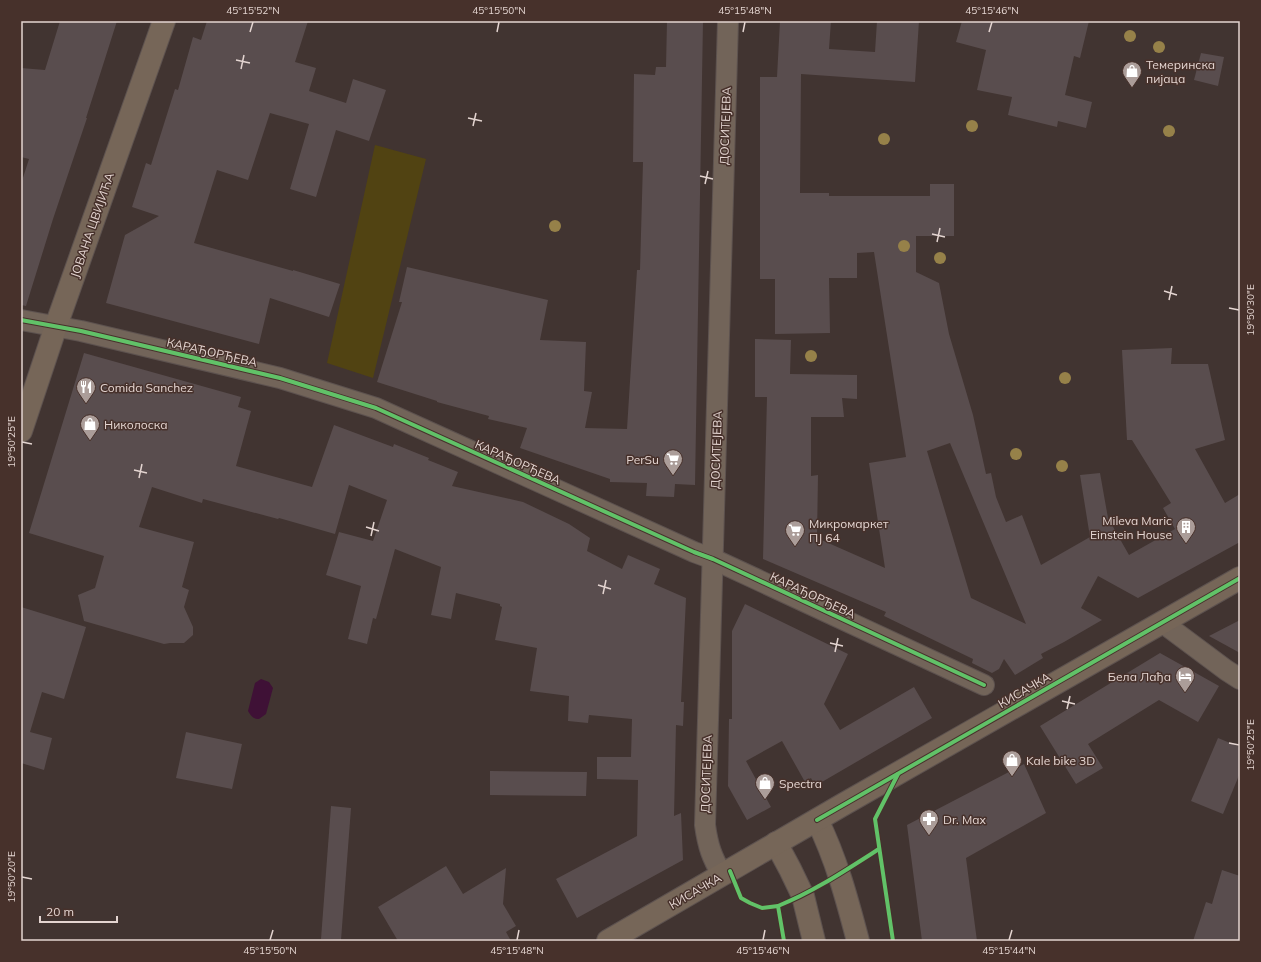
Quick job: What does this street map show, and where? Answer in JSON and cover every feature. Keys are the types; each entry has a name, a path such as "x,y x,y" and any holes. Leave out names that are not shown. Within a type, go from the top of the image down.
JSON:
{"street":[{"name":"ЈОВАНА ЦВИЈИЋА","path":"21,430 56,326 164,21"},
{"name":"ДОСИТЕЈЕВА","path":"722,875 711,854 705,826 728,21"},
{"name":"КАРАЂОРЂЕВА","path":"21,320 56,326 280,378 376,408 694,552 713,559 984,685"},
{"name":"КИСАЧКА","path":"608,941 1240,578"},
{"path":"1163,623 1220,666 1240,679"},
{"path":"817,820 828,842 858,941"},
{"path":"776,844 803,896 814,941"}],"shaded area":[{"path":"375,145 426,159 373,378 327,363"},
{"path":"261,679 269,682 273,688 266,714 257,719 252,717 248,711 255,683"}],"building":[{"path":"60,21 117,21 26,306 21,305 21,184 29,159 21,157 21,68 45,70"},
{"path":"207,21 308,21 295,62 316,68 309,91 346,103 353,79 386,90 369,141 336,130 316,197 290,189 309,124 270,113 248,180 217,170 194,243 340,284 329,317 270,298 259,344 106,303 125,235 159,216 132,207 146,163 151,165 175,89 178,90 193,37 201,40"},
{"path":"667,21 703,21 695,485 675,484 674,497 646,496 647,483 610,482 610,479 520,448 527,428 488,419 489,416 437,402 377,382 402,302 399,302 407,267 548,300 540,340 586,342 584,391 592,392 585,428 627,429 637,270 640,270 643,162 633,162 634,74 655,75 656,67 666,67"},
{"path":"780,21 831,21 829,49 875,52 877,21 919,21 915,82 801,74 800,193 829,193 829,196 930,196 930,184 954,184 954,236 916,236 916,272 939,283 949,334 973,415 986,474 991,473 996,497 1006,522 1022,515 1041,565 1090,537 1080,475 1100,473 1108,518 1129,555 1175,529 1163,508 1171,503 1132,440 1127,440 1122,350 1172,348 1171,364 1208,364 1225,440 1195,449 1225,503 1240,494 1240,542 1138,598 1098,576 1081,608 1102,620 1041,654 1043,658 1015,675 1004,659 999,669 992,673 972,663 973,659 884,616 886,612 763,559 767,397 755,397 755,339 791,340 790,374 857,375 857,399 842,398 844,417 811,417 811,476 818,475 817,538 885,568 869,463 906,457 874,252 857,253 857,278 829,278 830,333 775,334 775,279 760,279 760,77 777,77","holes":["950,443 1026,624 971,598 927,451"]},
{"path":"962,21 1089,21 1080,58 1074,56 1065,95 1092,102 1086,128 1058,121 1057,127 1008,115 1012,97 977,90 986,50 956,42"},
{"path":"1201,53 1224,57 1218,86 1194,80"},
{"path":"84,353 241,397 238,407 251,411 236,466 312,487 334,425 393,447 394,444 429,458 428,460 458,472 452,486 523,502 569,524 590,538 587,551 622,569 628,555 660,569 654,584 686,598 681,702 684,702 683,726 676,725 674,816 681,813 683,860 577,918 556,879 637,836 638,780 597,779 597,757 631,757 632,719 589,715 588,723 568,721 569,696 530,691 537,648 495,640 502,607 500,604 456,593 451,619 431,615 441,567 395,549 376,619 373,618 367,644 348,639 361,586 326,575 339,532 373,541 387,500 349,485 335,534 203,499 202,503 152,487 139,527 194,542 182,587 189,590 184,607 193,627 193,635 184,643 164,644 84,621 78,595 95,588 104,556 29,533"},
{"path":"745,604 848,654 824,704 840,730 914,687 932,718 815,786 811,778 805,782 782,741 746,761 771,807 747,820 728,786 729,719 732,719 732,631"},
{"path":"21,607 86,627 64,699 42,692 30,732 52,738 44,770 21,763"},
{"path":"1240,620 1240,653 1209,636"},
{"path":"1160,653 1219,686 1198,722 1159,700 1088,744 1103,768 1076,784 1040,726"},
{"path":"186,732 242,744 232,789 176,778"},
{"path":"1218,738 1240,747 1240,773 1223,814 1191,801"},
{"path":"1024,764 1046,813 966,858 977,941 922,941 907,825"},
{"path":"490,771 587,772 586,796 490,795"},
{"path":"331,806 351,808 341,940 321,939"},
{"path":"446,866 463,894 506,868 503,904 516,926 506,932 511,941 398,941 378,907"},
{"path":"1222,870 1240,876 1240,941 1193,941 1206,902 1212,904"}],"cycle path":[{"path":"21,320 81,331 280,378 376,408 694,552 713,559 984,685"},
{"path":"817,820 1240,578"},
{"path":"893,941 875,819 898,774"},
{"path":"778,906 818,887 879,849"},
{"path":"730,871 741,898 762,908 778,906 784,941"}],"place":[{"name":"Темеринска пијаца","path":"1132,88"},
{"name":"Comida Sanchez","path":"86,404"},
{"name":"Николоска","path":"90,441"},
{"name":"PerSu","path":"673,476"},
{"name":"Mileva Maric Einstein House","path":"1186,544"},
{"name":"Микромаркет ПЈ 64","path":"795,547"},
{"name":"Бела Лађа","path":"1185,693"},
{"name":"Kale bike 3D","path":"1012,777"},
{"name":"Spectra","path":"765,800"},
{"name":"Dr. Max","path":"929,836"}]}
